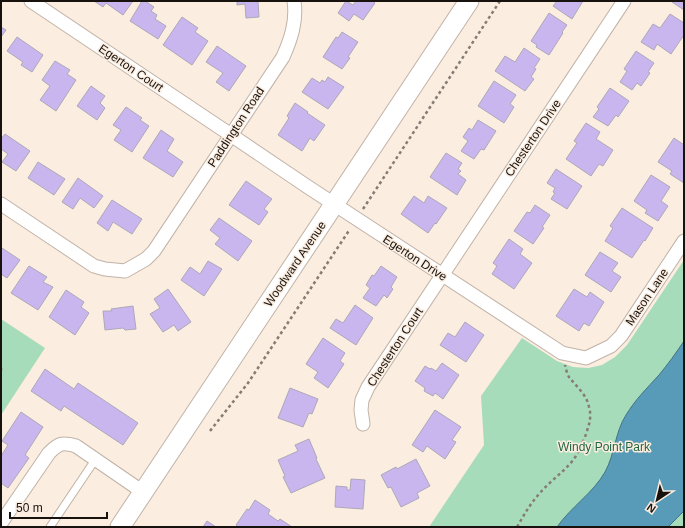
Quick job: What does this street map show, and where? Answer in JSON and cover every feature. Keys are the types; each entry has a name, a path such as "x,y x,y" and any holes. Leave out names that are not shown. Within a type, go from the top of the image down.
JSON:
{"main road":[{"name":"Woodward Avenue","path":"120,527 470,1"}],"street":[{"name":"Egerton Court","path":"31,1 232,135"},
{"name":"Paddington Road","path":"1,204 94,266 105,269 125,271 146,259 154,251 232,135 287,49 296,10 294,1"},
{"name":"Chesterton Drive","path":"442,276 624,1"},
{"name":"Egerton Drive","path":"232,135 442,276 562,353 586,358 606,349"},
{"name":"Mason Lane","path":"606,349 611,346 620,336 684,240"},
{"name":"Chesterton Court","path":"363,424 361,410 362,400 368,387 442,276"},
{"path":"1,523 49,453 57,446 65,443 76,446 143,492"}],"lane":[{"path":"50,527 95,460"}],"path":[{"path":"363,210 500,1"},
{"path":"210,431 248,383 352,226"},
{"path":"517,527 528,508 539,494 574,459 580,449 589,426 591,418 589,406 584,395 568,376 562,353"}],"green space":[{"name":"Windy Point Park","path":"684,260 684,527 429,527 484,445 481,396 522,338 557,361 573,367 588,368 602,365 615,357 627,345"},
{"path":"1,319 45,348 1,415"}],"water":[{"path":"684,341 684,511 668,527 557,527 600,480 611,458 619,429 626,415 637,399 666,367"}],"building":[{"path":"94,1 133,1 123,15 106,3 103,7"},
{"path":"142,1 145,1 154,7 151,11 157,15 155,19 166,26 158,39 130,21"},
{"path":"237,1 258,1 259,17 246,18 245,4 237,5"},
{"path":"346,1 353,5 356,1 372,1 375,3 363,20 354,14 349,21 338,13"},
{"path":"557,1 583,1 572,19 553,6"},
{"path":"684,1 684,10 672,2"},
{"path":"549,13 567,25 549,55 536,47 537,45 531,41"},
{"path":"670,14 684,23 684,35 671,54 657,44 654,50 641,42 653,24 660,28"},
{"path":"182,17 198,28 195,32 208,41 192,65 163,45"},
{"path":"1,27 6,30 1,37"},
{"path":"342,32 358,42 348,57 350,58 342,69 323,57 336,37 338,38"},
{"path":"17,37 43,55 32,72 21,65 23,62 7,51"},
{"path":"217,46 246,66 229,91 216,82 223,73 206,62"},
{"path":"524,48 540,59 534,68 536,69 531,77 534,79 525,91 495,71 505,56 515,62"},
{"path":"636,51 654,63 648,72 650,73 641,86 637,83 632,90 620,82 627,71 624,69"},
{"path":"55,61 70,70 67,74 76,80 56,111 40,100 50,86 42,80"},
{"path":"328,77 344,87 328,109 302,92 312,78 320,83 322,80 325,82"},
{"path":"494,81 516,95 510,104 514,107 504,123 478,106"},
{"path":"91,86 105,96 100,103 105,108 97,120 77,106"},
{"path":"610,88 629,101 618,117 616,115 608,126 593,117 599,109 597,107"},
{"path":"295,103 325,125 314,141 310,138 302,151 278,135 289,118 287,116"},
{"path":"126,107 142,118 140,120 149,126 132,152 114,140 121,130 113,125"},
{"path":"478,120 496,131 484,150 481,149 474,159 461,151 468,141 463,137 469,128 472,130"},
{"path":"586,123 600,132 596,139 613,150 603,166 599,164 591,176 566,159 577,143 574,141"},
{"path":"161,130 174,139 167,151 183,162 173,177 143,158"},
{"path":"5,134 30,151 16,171 2,162 8,154 1,149 1,139"},
{"path":"674,138 684,145 684,183 670,174 672,171 658,162"},
{"path":"446,153 462,163 458,169 461,171 458,174 466,180 457,195 430,177"},
{"path":"38,162 65,179 54,195 28,178"},
{"path":"556,169 582,186 567,209 551,199 555,193 553,192 555,188 547,183"},
{"path":"651,175 670,187 661,201 668,206 658,221 645,213 647,210 634,201"},
{"path":"78,178 103,196 94,208 80,198 73,209 62,202"},
{"path":"246,181 272,199 264,209 268,212 259,225 229,205"},
{"path":"414,196 424,203 428,196 447,208 428,233 401,214"},
{"path":"112,200 142,219 132,234 113,222 108,231 97,223"},
{"path":"535,205 550,215 542,227 544,228 533,244 514,231 527,212 530,213"},
{"path":"622,208 653,228 632,258 605,241 613,228 610,226"},
{"path":"219,218 252,241 238,261 215,244 220,238 210,230"},
{"path":"509,239 523,249 520,254 532,263 514,289 492,274 497,266 493,263"},
{"path":"2,248 20,260 7,278 1,274"},
{"path":"600,252 618,263 612,271 621,277 611,292 585,275"},
{"path":"208,261 222,269 204,296 181,280 190,267 200,274"},
{"path":"29,266 47,277 43,282 53,287 38,310 11,293"},
{"path":"381,266 397,277 391,287 393,289 387,298 384,295 376,306 363,298 370,288 366,285 372,275 374,276"},
{"path":"168,289 191,322 178,331 174,325 163,332 150,314 160,308 154,299"},
{"path":"574,289 587,297 590,292 604,302 589,326 584,323 579,331 556,316"},
{"path":"66,290 84,302 81,307 89,313 75,335 49,317"},
{"path":"355,305 373,318 356,345 330,328 336,319 343,323"},
{"path":"133,306 136,329 125,330 123,328 105,330 103,311 112,311 111,309"},
{"path":"465,322 484,335 466,362 440,345 448,333 455,337"},
{"path":"323,338 345,353 340,361 344,364 328,388 314,378 318,372 306,364"},
{"path":"442,363 459,375 443,399 435,393 433,396 424,391 425,388 415,381 425,366 436,371"},
{"path":"45,369 74,389 78,383 138,423 123,445 64,406 61,411 31,391"},
{"path":"290,388 318,399 312,414 309,413 303,427 278,418"},
{"path":"435,410 461,427 452,440 456,442 445,459 427,446 423,452 412,445"},
{"path":"21,412 43,427 25,455 29,458 8,488 1,483 1,456 8,445 2,441"},
{"path":"309,439 325,478 291,493 283,477 285,476 278,460 298,451 295,445"},
{"path":"416,459 430,486 417,493 419,498 401,507 391,487 388,488 381,475"},
{"path":"351,479 365,480 363,509 335,507 336,486 347,487 347,490 350,490"},
{"path":"255,500 270,510 268,514 278,521 280,519 292,527 238,527 236,525 247,509 249,510"},
{"path":"207,521 216,527 203,527"}]}
